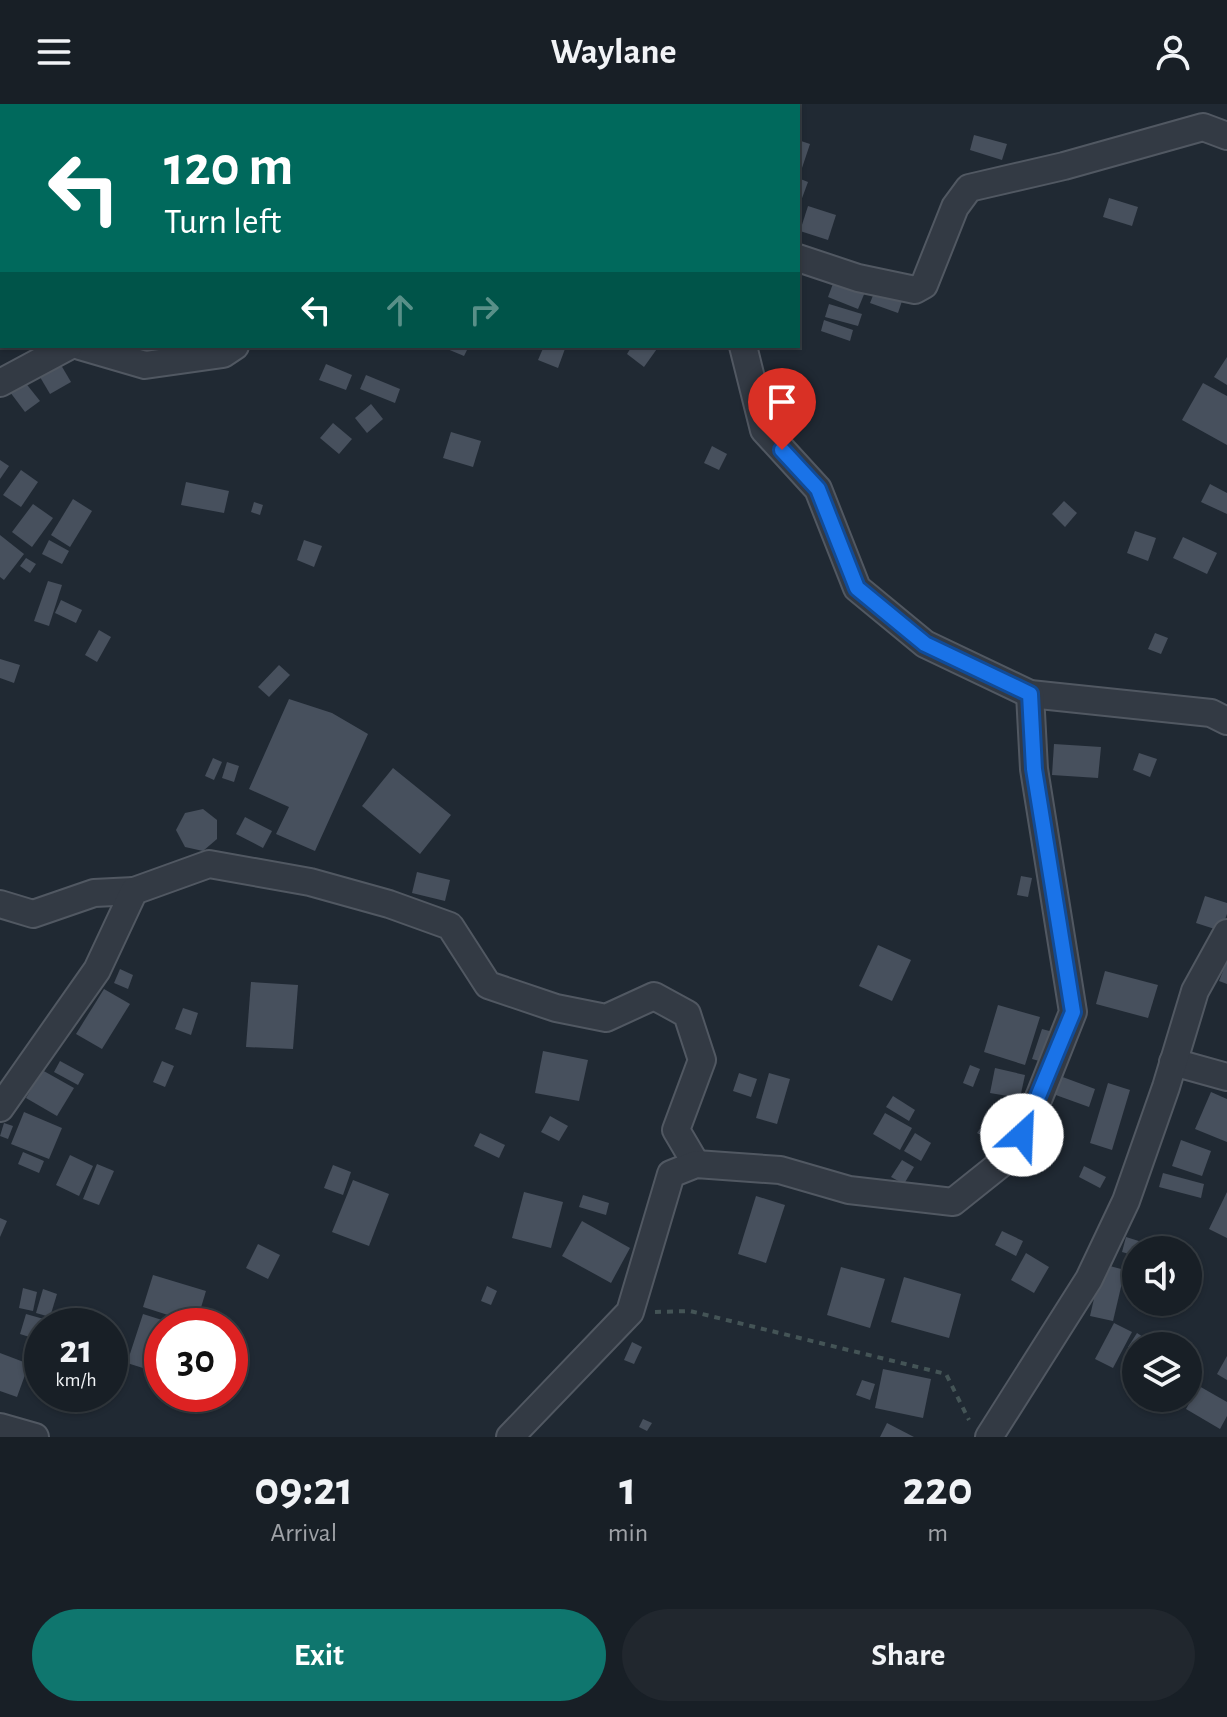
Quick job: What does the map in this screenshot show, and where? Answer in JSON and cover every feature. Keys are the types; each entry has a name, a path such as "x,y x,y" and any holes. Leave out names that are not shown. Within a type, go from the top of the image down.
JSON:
{"street":[{"path":"800,259 858,278 915,290 924,285 955,207 969,188 1064,166 1203,127 1227,136"},
{"path":"0,383 65,348"},
{"path":"87,348 145,365 223,354 232,348"},
{"path":"744,348 764,430 818,489 857,588 925,644 1030,694 1211,713 1227,721"},
{"path":"510,1437 630,1312 671,1174 696,1164 780,1170 849,1190 953,1202 1013,1154 1073,1012 1034,769 1030,694"},
{"path":"0,904 33,914 94,893 134,891 209,864 310,882 389,904 450,926 488,985 556,1008 606,1018 654,996 687,1014 702,1060 676,1130 696,1164"},
{"path":"0,1108 97,970 134,891"},
{"path":"980,1431 1022,1389 1089,1279 1126,1201 1195,991 1227,933"},
{"path":"1173,1062 1227,1077"},
{"path":"0,1427 35,1437"}],"path":[{"path":"630,1312 690,1311 946,1374 980,1431"}],"building":[{"path":"974,135 1007,144 1002,160 970,150"},
{"path":"800,141 810,144 800,168"},
{"path":"800,179 808,182 800,204"},
{"path":"1109,198 1138,207 1132,226 1103,217"},
{"path":"808,206 836,215 828,240 800,231"},
{"path":"834,281 865,292 858,309 828,297"},
{"path":"876,288 903,298 898,313 870,303"},
{"path":"829,304 862,314 858,326 825,317"},
{"path":"824,320 853,330 850,341 821,331"},
{"path":"445,348 468,348 464,356"},
{"path":"543,348 565,348 558,368 538,360"},
{"path":"631,348 658,348 644,367 627,354"},
{"path":"1227,357 1227,385 1214,377"},
{"path":"326,364 352,375 346,390 319,380"},
{"path":"61,365 71,382 50,394 40,377"},
{"path":"366,375 400,389 395,403 360,389"},
{"path":"24,381 40,401 25,412 10,392"},
{"path":"1203,383 1227,396 1227,445 1182,420"},
{"path":"371,404 383,419 367,433 355,418"},
{"path":"333,423 352,439 339,454 320,438"},
{"path":"451,432 481,441 473,467 443,458"},
{"path":"712,446 727,454 719,470 704,463"},
{"path":"0,460 9,466 0,479"},
{"path":"21,470 38,482 21,507 3,495"},
{"path":"186,482 229,491 224,513 181,505"},
{"path":"1210,484 1227,493 1227,514 1201,502"},
{"path":"73,499 92,511 70,547 51,535"},
{"path":"1064,501 1077,513 1065,527 1052,514"},
{"path":"254,502 263,505 260,515 251,512"},
{"path":"33,504 53,518 32,547 12,532"},
{"path":"1135,531 1156,538 1148,561 1127,553"},
{"path":"0,535 24,554 4,580 0,577"},
{"path":"1183,537 1217,553 1207,574 1173,558"},
{"path":"49,540 69,551 62,564 42,554"},
{"path":"304,540 322,546 314,567 297,560"},
{"path":"26,558 36,564 30,573 20,566"},
{"path":"48,581 62,585 49,626 34,621"},
{"path":"61,600 82,610 76,623 55,613"},
{"path":"99,630 111,637 97,662 85,655"},
{"path":"1155,633 1168,638 1161,654 1148,649"},
{"path":"0,659 20,665 14,683 0,678"},
{"path":"279,665 290,675 269,697 258,687"},
{"path":"289,699 332,713 368,734 315,851 276,834 289,807 249,789"},
{"path":"1054,744 1101,747 1098,778 1052,775"},
{"path":"1139,753 1157,759 1150,777 1133,770"},
{"path":"213,758 222,762 214,780 205,776"},
{"path":"227,762 239,766 234,782 222,778"},
{"path":"393,768 451,815 420,854 362,806"},
{"path":"203,809 217,820 217,839 203,851 185,847 176,830 185,813"},
{"path":"245,817 272,831 263,848 236,834"},
{"path":"417,872 450,880 445,901 412,893"},
{"path":"1021,876 1032,878 1028,897 1017,895"},
{"path":"1205,896 1227,903 1221,931 1196,923"},
{"path":"878,945 911,960 892,1001 859,986"},
{"path":"1227,961 1227,984 1219,981"},
{"path":"120,969 133,975 128,989 114,983"},
{"path":"1105,971 1158,985 1148,1018 1096,1004"},
{"path":"251,982 298,985 293,1049 246,1047"},
{"path":"104,989 130,1004 102,1049 76,1034"},
{"path":"998,1005 1040,1017 1025,1065 984,1052"},
{"path":"183,1008 198,1013 191,1035 175,1029"},
{"path":"1042,1029 1053,1032 1043,1062 1032,1059"},
{"path":"543,1051 588,1060 579,1101 535,1093"},
{"path":"60,1061 84,1074 78,1085 54,1072"},
{"path":"162,1061 174,1066 165,1087 153,1082"},
{"path":"970,1065 980,1069 973,1087 963,1083"},
{"path":"995,1068 1025,1075 1020,1098 990,1093"},
{"path":"42,1070 74,1088 57,1116 26,1098"},
{"path":"739,1073 757,1079 751,1097 733,1091"},
{"path":"769,1073 790,1079 777,1124 756,1118"},
{"path":"1060,1076 1095,1089 1089,1107 1053,1094"},
{"path":"1108,1083 1130,1090 1112,1150 1090,1143"},
{"path":"1211,1092 1227,1099 1227,1142 1195,1129"},
{"path":"893,1096 915,1110 909,1121 886,1107"},
{"path":"995,1106 1012,1118 995,1144 977,1133"},
{"path":"24,1112 62,1128 49,1159 11,1144"},
{"path":"885,1113 912,1128 900,1150 873,1134"},
{"path":"550,1116 568,1126 559,1141 541,1132"},
{"path":"4,1123 13,1126 8,1139 0,1136"},
{"path":"480,1133 505,1145 499,1158 474,1146"},
{"path":"915,1133 931,1143 921,1161 904,1151"},
{"path":"1181,1140 1211,1151 1202,1176 1172,1166"},
{"path":"23,1152 44,1161 39,1173 18,1164"},
{"path":"70,1155 93,1166 79,1196 56,1185"},
{"path":"902,1160 914,1167 904,1184 891,1177"},
{"path":"97,1164 114,1171 99,1205 83,1199"},
{"path":"333,1165 351,1172 343,1195 324,1188"},
{"path":"1084,1166 1106,1177 1100,1188 1079,1177"},
{"path":"1163,1173 1204,1184 1201,1198 1159,1187"},
{"path":"353,1180 389,1194 369,1246 332,1232"},
{"path":"524,1192 563,1202 551,1248 512,1238"},
{"path":"1227,1192 1227,1238 1209,1229"},
{"path":"583,1195 609,1203 606,1215 579,1207"},
{"path":"756,1196 785,1205 766,1263 738,1254"},
{"path":"0,1218 7,1221 0,1237"},
{"path":"582,1221 630,1248 611,1283 562,1256"},
{"path":"1002,1231 1023,1241 1016,1256 995,1245"},
{"path":"258,1244 280,1255 268,1279 246,1268"},
{"path":"1026,1253 1049,1267 1034,1293 1011,1280"},
{"path":"1102,1264 1122,1269 1113,1321 1090,1316"},
{"path":"841,1267 885,1279 870,1328 827,1315"},
{"path":"153,1275 206,1291 201,1308 143,1307"},
{"path":"904,1277 961,1294 949,1338 891,1322"},
{"path":"487,1286 497,1291 491,1305 481,1301"},
{"path":"23,1288 37,1292 34,1308 19,1308"},
{"path":"43,1289 57,1294 53,1308 37,1308"},
{"path":"144,1314 144,1368 128,1363"},
{"path":"1114,1323 1132,1332 1122,1332 1122,1351 1113,1368 1095,1359"},
{"path":"632,1342 642,1347 634,1364 624,1360"},
{"path":"0,1353 24,1362 24,1378 17,1397 0,1391"},
{"path":"1227,1356 1227,1380 1217,1374"},
{"path":"883,1369 931,1379 923,1418 875,1408"},
{"path":"862,1380 875,1384 870,1400 856,1395"},
{"path":"1202,1388 1227,1402 1227,1416 1220,1429 1191,1412 1202,1412"},
{"path":"643,1419 652,1423 647,1431 639,1427"},
{"path":"887,1423 914,1437 880,1437"}],"route":[{"path":"782,450 818,489 857,588 925,644 1030,694 1034,769 1073,1012 1022,1135"}]}
